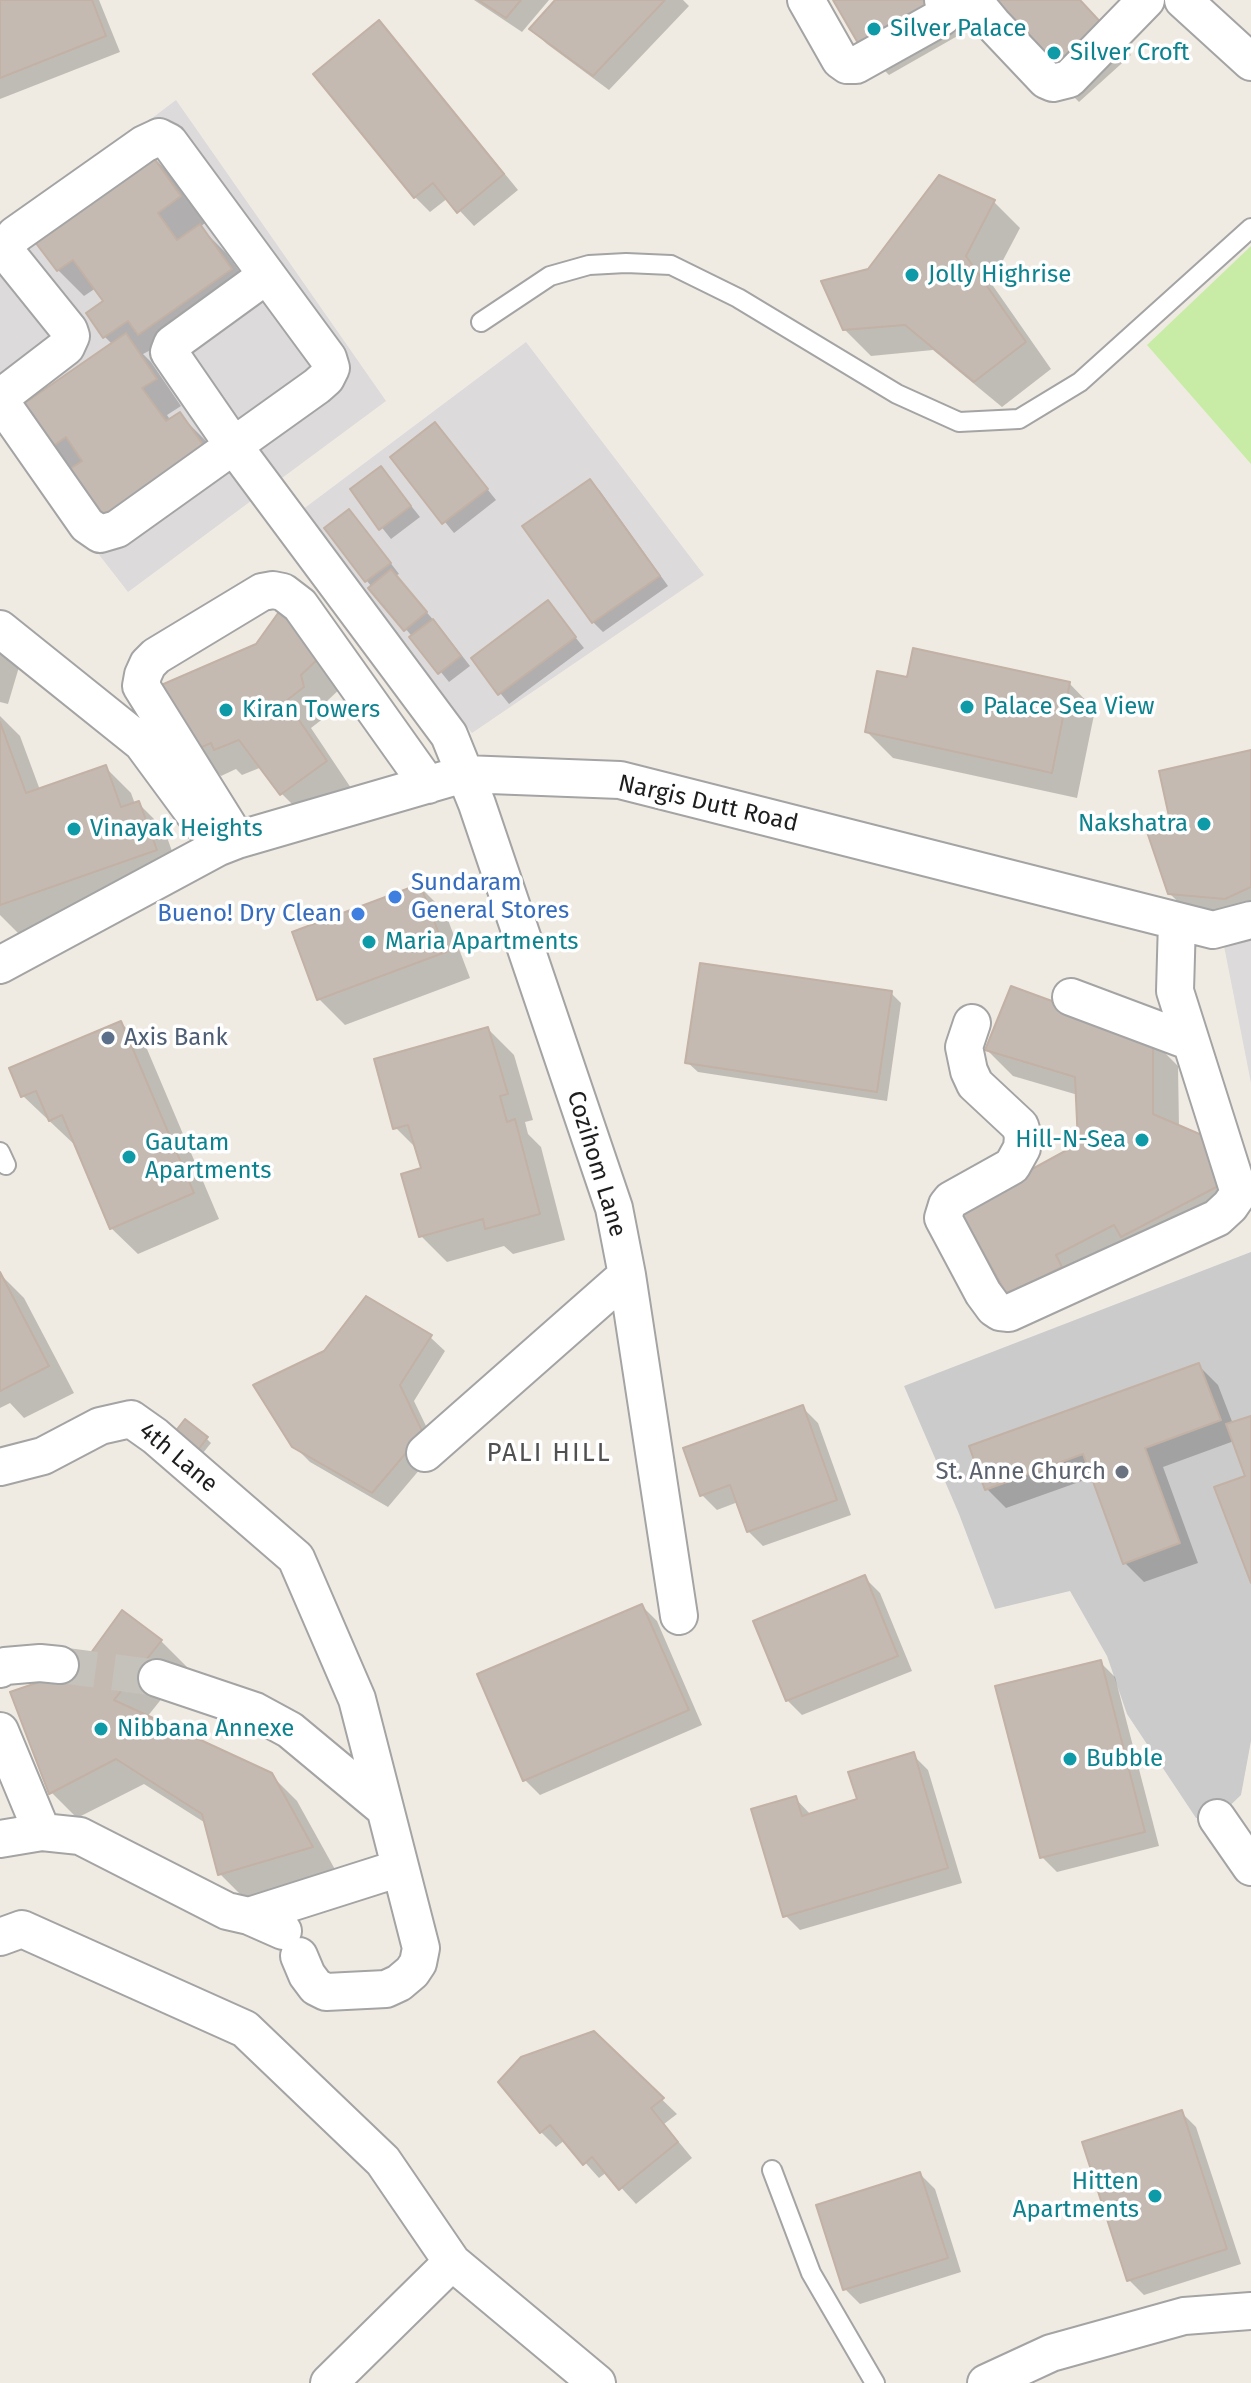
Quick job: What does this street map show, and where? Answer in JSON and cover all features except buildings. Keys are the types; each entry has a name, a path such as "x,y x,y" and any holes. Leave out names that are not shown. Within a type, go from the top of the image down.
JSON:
{"street":[{"path":"806,0 840,60 847,65 856,65 942,17 946,10 943,0"},
{"path":"973,0 1046,80 1053,83 1069,79 1146,0"},
{"path":"1183,0 1251,62"},
{"path":"159,137 169,142 267,275 328,358 331,368 326,378 117,529 100,534 93,531 3,405 6,393 66,347 71,336 7,253 8,244 15,235 144,144 159,137"},
{"name":"Cozihom Lane","path":"267,275 172,344 171,356 233,445 439,719 449,735 477,804 614,1208 679,1616"},
{"path":"228,844 141,686 148,664 156,656 262,592 283,592 300,605 428,785"},
{"path":"0,629 142,743 228,844"},
{"name":"Nargis Dutt Road","path":"0,965 228,844 464,774 620,780 1213,930 1251,920"},
{"path":"972,1023 964,1047 969,1071 975,1084 1020,1126 1022,1148 1012,1166 951,1200 943,1218 983,1293 994,1308 1009,1313 1217,1218 1239,1193 1175,991 1177,921"},
{"path":"1071,997 1191,1042"},
{"path":"425,1453 627,1275"},
{"name":"4th Lane","path":"0,1467 43,1456 100,1426 131,1419 155,1436 296,1558 357,1699 385,1809"},
{"path":"0,1669 40,1663 60,1665"},
{"path":"0,1839 42,1832 80,1836 227,1911 249,1916 291,1943 307,1975 316,1987 326,1992 386,1989 412,1972 418,1963 421,1948 385,1809 290,1730 255,1711 157,1678"},
{"path":"0,1731 42,1832"},
{"path":"1217,1818 1251,1867"},
{"path":"249,1916 400,1868"},
{"path":"0,1937 22,1929 245,2029 383,2161 452,2262 597,2383"},
{"path":"329,2383 452,2262"},
{"path":"986,2383 1051,2353 1184,2316 1251,2311"}],"lane":[{"path":"481,322 550,276 589,265 671,265 772,318 897,394 959,422 1019,419 1080,382 1251,228"},
{"path":"772,2170 811,2273 875,2383"}],"shaded area":[{"path":"176,100 386,401 128,592 0,427 0,234"},
{"path":"526,342 704,575 472,733 298,513"},
{"path":"1251,940 1251,1083 1224,946"},
{"path":"1251,1252 1251,1416 1227,1425 1245,1476 1214,1487 1251,1583 1251,1741 1241,1795 1217,1818 1196,1818 1127,1714 1107,1656 1070,1591 995,1609 959,1514 904,1386"}],"green space":[{"path":"1251,246 1251,464 1147,345"}],"tunnel":[{"path":"60,1665 157,1678"}],"place":[{"name":"Silver Palace","path":"874,29"},
{"name":"Silver Croft","path":"1054,53"},
{"name":"Jolly Highrise","path":"912,275"},
{"name":"Palace Sea View","path":"967,707"},
{"name":"Kiran Towers","path":"226,710"},
{"name":"Nakshatra","path":"1204,824"},
{"name":"Vinayak Heights","path":"74,829"},
{"name":"Sundaram General Stores","path":"395,897"},
{"name":"Bueno! Dry Clean","path":"358,914"},
{"name":"Maria Apartments","path":"369,942"},
{"name":"Axis Bank","path":"108,1038"},
{"name":"Hill-N-Sea","path":"1142,1140"},
{"name":"Gautam Apartments","path":"129,1157"},
{"name":"St. Anne Church","path":"1122,1472"},
{"name":"Nibbana Annexe","path":"101,1729"},
{"name":"Bubble","path":"1070,1759"},
{"name":"Hitten Apartments","path":"1155,2196"}],"district":[{"name":"PALI HILL","path":"549,1454"}]}
